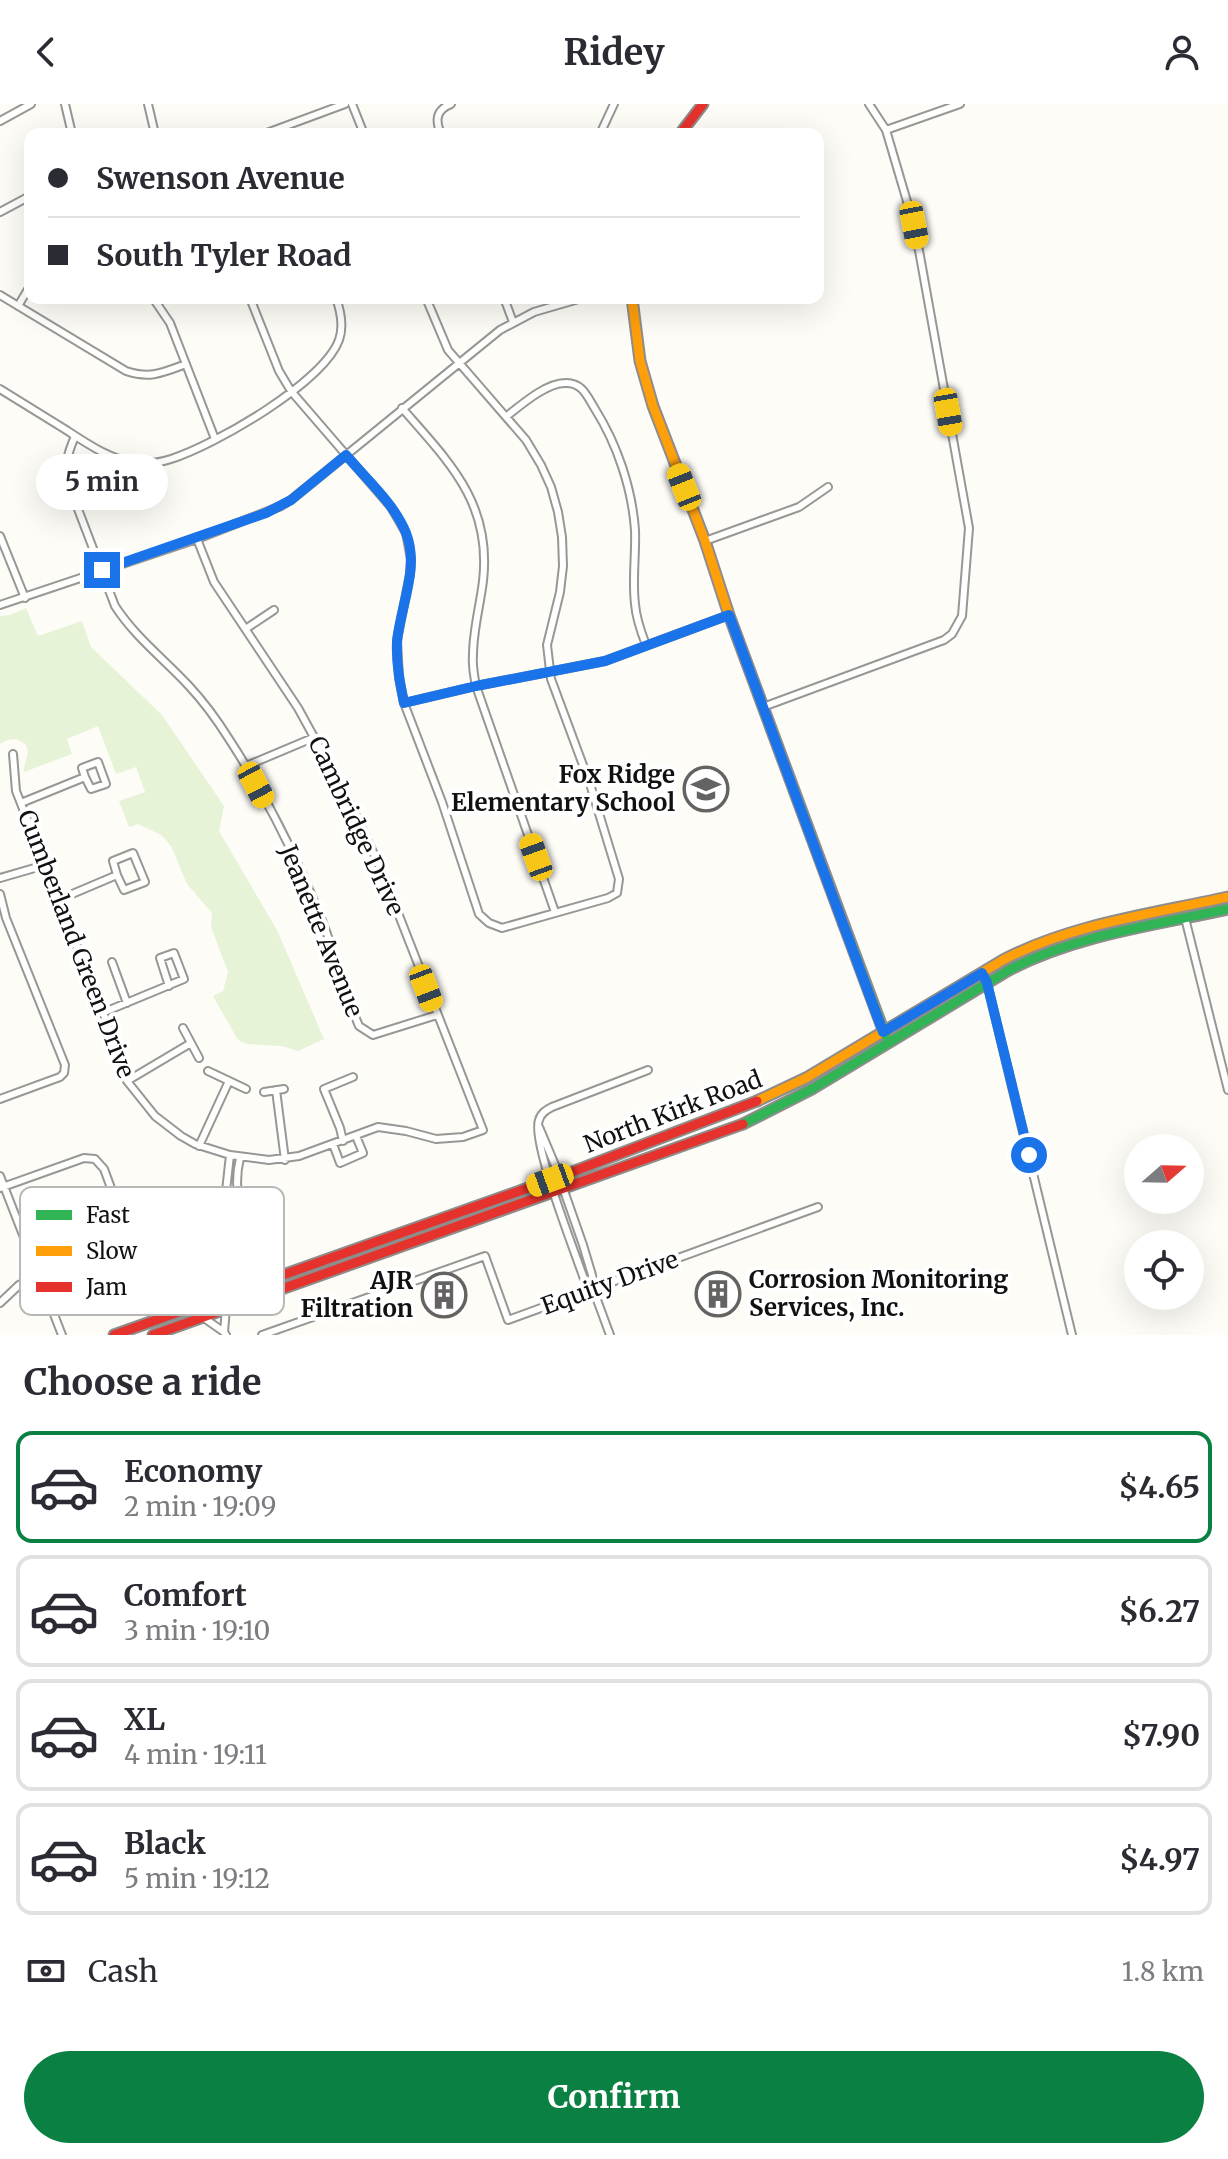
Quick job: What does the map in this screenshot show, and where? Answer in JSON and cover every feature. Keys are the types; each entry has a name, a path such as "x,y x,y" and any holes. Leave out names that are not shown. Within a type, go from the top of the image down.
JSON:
{"main road":[{"path":"685,128 703,104"},
{"path":"632,304 640,361 653,406 889,1042"},
{"name":"North Kirk Road","path":"284,1287 556,1184 788,1088 1017,952 1049,939 1228,897"},
{"name":"North Kirk Road","path":"284,1275 754,1120 812,1089 1022,962 1053,949 1228,909"},
{"name":"North Kirk Road","path":"114,1335 170,1315"},
{"name":"North Kirk Road","path":"153,1335 207,1315"}],"street":[{"path":"0,121 31,104"},
{"path":"65,104 71,128"},
{"path":"148,104 154,128"},
{"path":"282,128 345,104"},
{"path":"352,104 362,128"},
{"path":"439,128 438,114 451,104"},
{"path":"603,128 614,104"},
{"path":"763,707 944,640 952,634 962,616 969,528 914,225 886,130 869,104"},
{"path":"886,130 960,104"},
{"path":"0,212 24,199"},
{"path":"0,295 126,371 158,375 186,364"},
{"path":"18,306 24,296"},
{"path":"157,304 170,323 215,439"},
{"path":"252,304 279,371 291,391 391,507 406,533 410,574 397,657 404,703 442,802 479,914 502,928 608,898 617,893 619,879 550,671 547,645 563,566 558,512 541,465 526,440 442,340 428,304"},
{"path":"0,389 109,456 139,463 172,459 256,417 323,364 340,337 342,323 337,304"},
{"path":"506,304 513,322"},
{"path":"0,605 197,539 281,506 485,340 534,312 561,304"},
{"path":"507,416 529,399 559,383 568,383 583,389 601,418 624,473 630,500 636,554 635,606 646,645"},
{"path":"402,408 452,465 465,485 481,527 483,583 472,658 476,686 555,912"},
{"name":"Jeanette Avenue","path":"75,436 65,468 68,483 115,606 124,621 209,709 246,766 324,925 359,1026 373,1035 437,1015"},
{"path":"705,541 799,507 828,487"},
{"path":"0,536 25,598"},
{"name":"Cambridge Drive","path":"197,539 214,582 247,628 315,737 363,829 483,1130"},
{"path":"247,628 274,610"},
{"path":"404,703 605,661 729,615"},
{"path":"246,766 315,737"},
{"name":"Cumberland Green Drive","path":"13,754 16,791 127,1081 155,1116 199,1146 240,1158 285,1160 378,1127 436,1139 463,1137 483,1130"},
{"path":"98,762 106,784 91,789 85,777 82,768 98,762"},
{"path":"21,803 85,777"},
{"path":"133,853 145,882 124,890 117,875 113,861 133,853"},
{"path":"0,878 45,865"},
{"path":"58,900 117,875"},
{"path":"0,894 6,918 65,1065 60,1077 0,1099"},
{"path":"1185,918 1228,1090"},
{"path":"102,1013 169,986 184,979 174,953 160,958 169,986"},
{"path":"112,962 127,1003"},
{"path":"982,973 987,983 1072,1335"},
{"path":"183,1028 199,1058"},
{"path":"127,1081 191,1043"},
{"path":"609,1335 593,1289 584,1279 538,1125 544,1112 552,1107 648,1070"},
{"path":"208,1071 246,1089"},
{"path":"343,1141 324,1089 353,1077"},
{"path":"199,1146 229,1081"},
{"path":"264,1092 284,1089"},
{"path":"276,1090 285,1160"},
{"path":"333,1144 340,1163 363,1153 356,1136"},
{"path":"226,1187 230,1155"},
{"path":"2,1187 84,1158 95,1159 104,1169 111,1187"},
{"path":"237,1187 240,1158"},
{"path":"0,1176 20,1231"},
{"name":"Equity Drive","path":"262,1335 485,1256 508,1320 818,1207"},
{"path":"0,1303 20,1285"},
{"path":"54,1315 62,1335"},
{"path":"202,1317 225,1333"}],"green space":[{"path":"26,608 38,636 82,621 91,647 162,715 224,806 219,831 277,930 324,1039 298,1051 282,1046 246,1044 238,1040 213,996 223,991 228,972 211,927 212,913 187,884 166,840 138,824 129,827 119,801 145,792 136,767 116,774 98,726 67,739 72,754 24,772 28,752 26,745 13,739 0,744 0,616"}],"traffic: fast":[{"path":"743,1124 812,1089 1009,970 1035,958 1116,932 1228,909"},
{"path":"844,925 885,1035"}],"traffic: slow":[{"path":"633,304 640,361 653,406 844,925"},
{"path":"757,1101 806,1078 1003,960 1029,948 1113,921 1228,897"}],"traffic: jam":[{"path":"685,128 703,104"},
{"path":"284,1275 559,1177 757,1101"},
{"path":"284,1288 743,1124"},
{"path":"114,1335 170,1315"},
{"path":"153,1335 209,1315"}],"place":[{"name":"Fox Ridge Elementary School","path":"706,789"},
{"name":"Corrosion Monitoring Services, Inc.","path":"718,1294"},
{"name":"AJR Filtration","path":"444,1295"}],"route":[{"path":"102,570 266,513 291,500 346,455 391,507 409,543 410,574 397,640 404,703 605,661 729,615 883,1032 982,973 1029,1155"}]}
